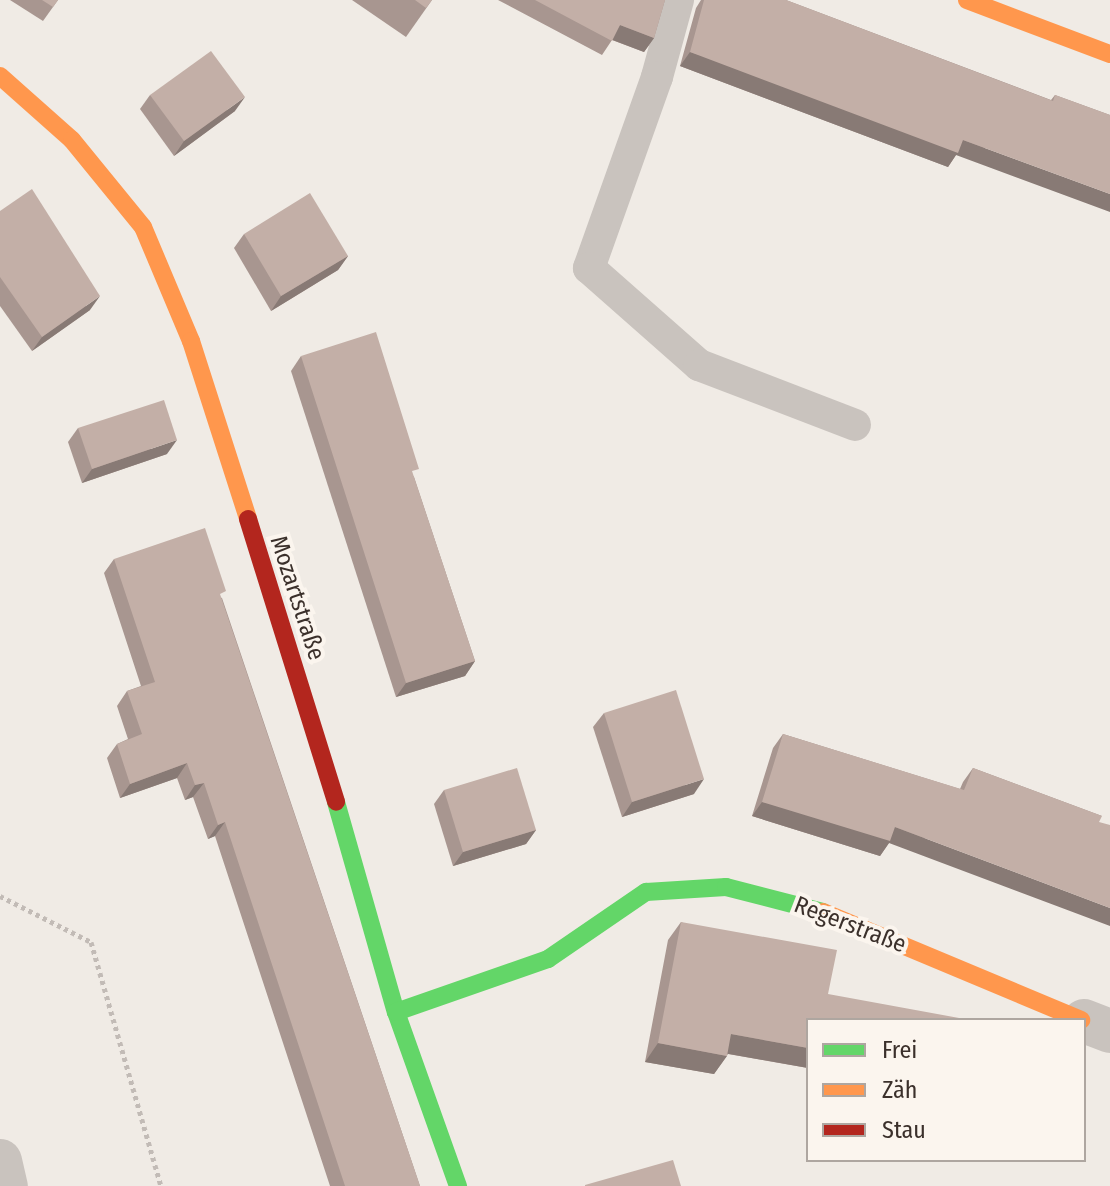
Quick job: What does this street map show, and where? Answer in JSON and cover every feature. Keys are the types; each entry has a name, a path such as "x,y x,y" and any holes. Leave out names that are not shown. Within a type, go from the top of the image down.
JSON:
{"street":[{"path":"967,0 1110,54"},
{"name":"Mozartstraße","path":"0,76 72,140 143,227 191,341 309,708 396,1012 458,1186"},
{"name":"Regerstraße","path":"396,1012 548,959 594,923 646,892 726,887 805,904 1078,1018"},
{"name":"Regerstraße","path":"1086,1021 1110,1031"},
{"path":"0,1161 6,1186"}],"lane":[{"path":"678,0 657,77 589,268 699,365 855,425"}],"path":[{"path":"0,896 91,942 161,1186"}],"building":[{"path":"42,0 58,0 53,7"},
{"path":"415,0 432,0 426,8"},
{"path":"535,0 665,0 654,38 620,25 612,41"},
{"path":"704,0 786,0 1053,101 1055,95 1110,115 1110,194 963,140 958,153 690,52"},
{"path":"211,51 245,97 184,141 150,95"},
{"path":"32,189 100,296 42,337 0,277 0,211"},
{"path":"310,193 348,256 281,296 244,234"},
{"path":"376,332 419,469 412,471 475,661 406,683 301,356"},
{"path":"164,400 177,440 92,469 78,428"},
{"path":"205,528 226,591 220,594 420,1186 345,1186 225,822 218,825 204,783 195,785 187,763 130,784 117,744 142,734 127,691 155,682 114,559"},
{"path":"676,690 704,779 632,802 604,713"},
{"path":"783,734 964,790 973,768 1102,816 1099,822 1110,825 1110,908 895,827 890,841 762,802"},
{"path":"517,768 536,830 463,852 444,790"},
{"path":"681,922 837,950 828,994 959,1018 806,1018 806,1048 731,1034 727,1056 658,1043"},
{"path":"673,1160 681,1186 585,1186 585,1185"}],"traffic: fast":[{"path":"336,802 396,1012 458,1186"},
{"path":"396,1012 548,959 646,892 726,887 823,912"}],"traffic: slow":[{"path":"967,0 1110,54"},
{"path":"0,76 72,140 143,227 191,341 248,519"},
{"path":"823,912 1076,1018"}],"traffic: jam":[{"path":"248,519 336,802"}]}
